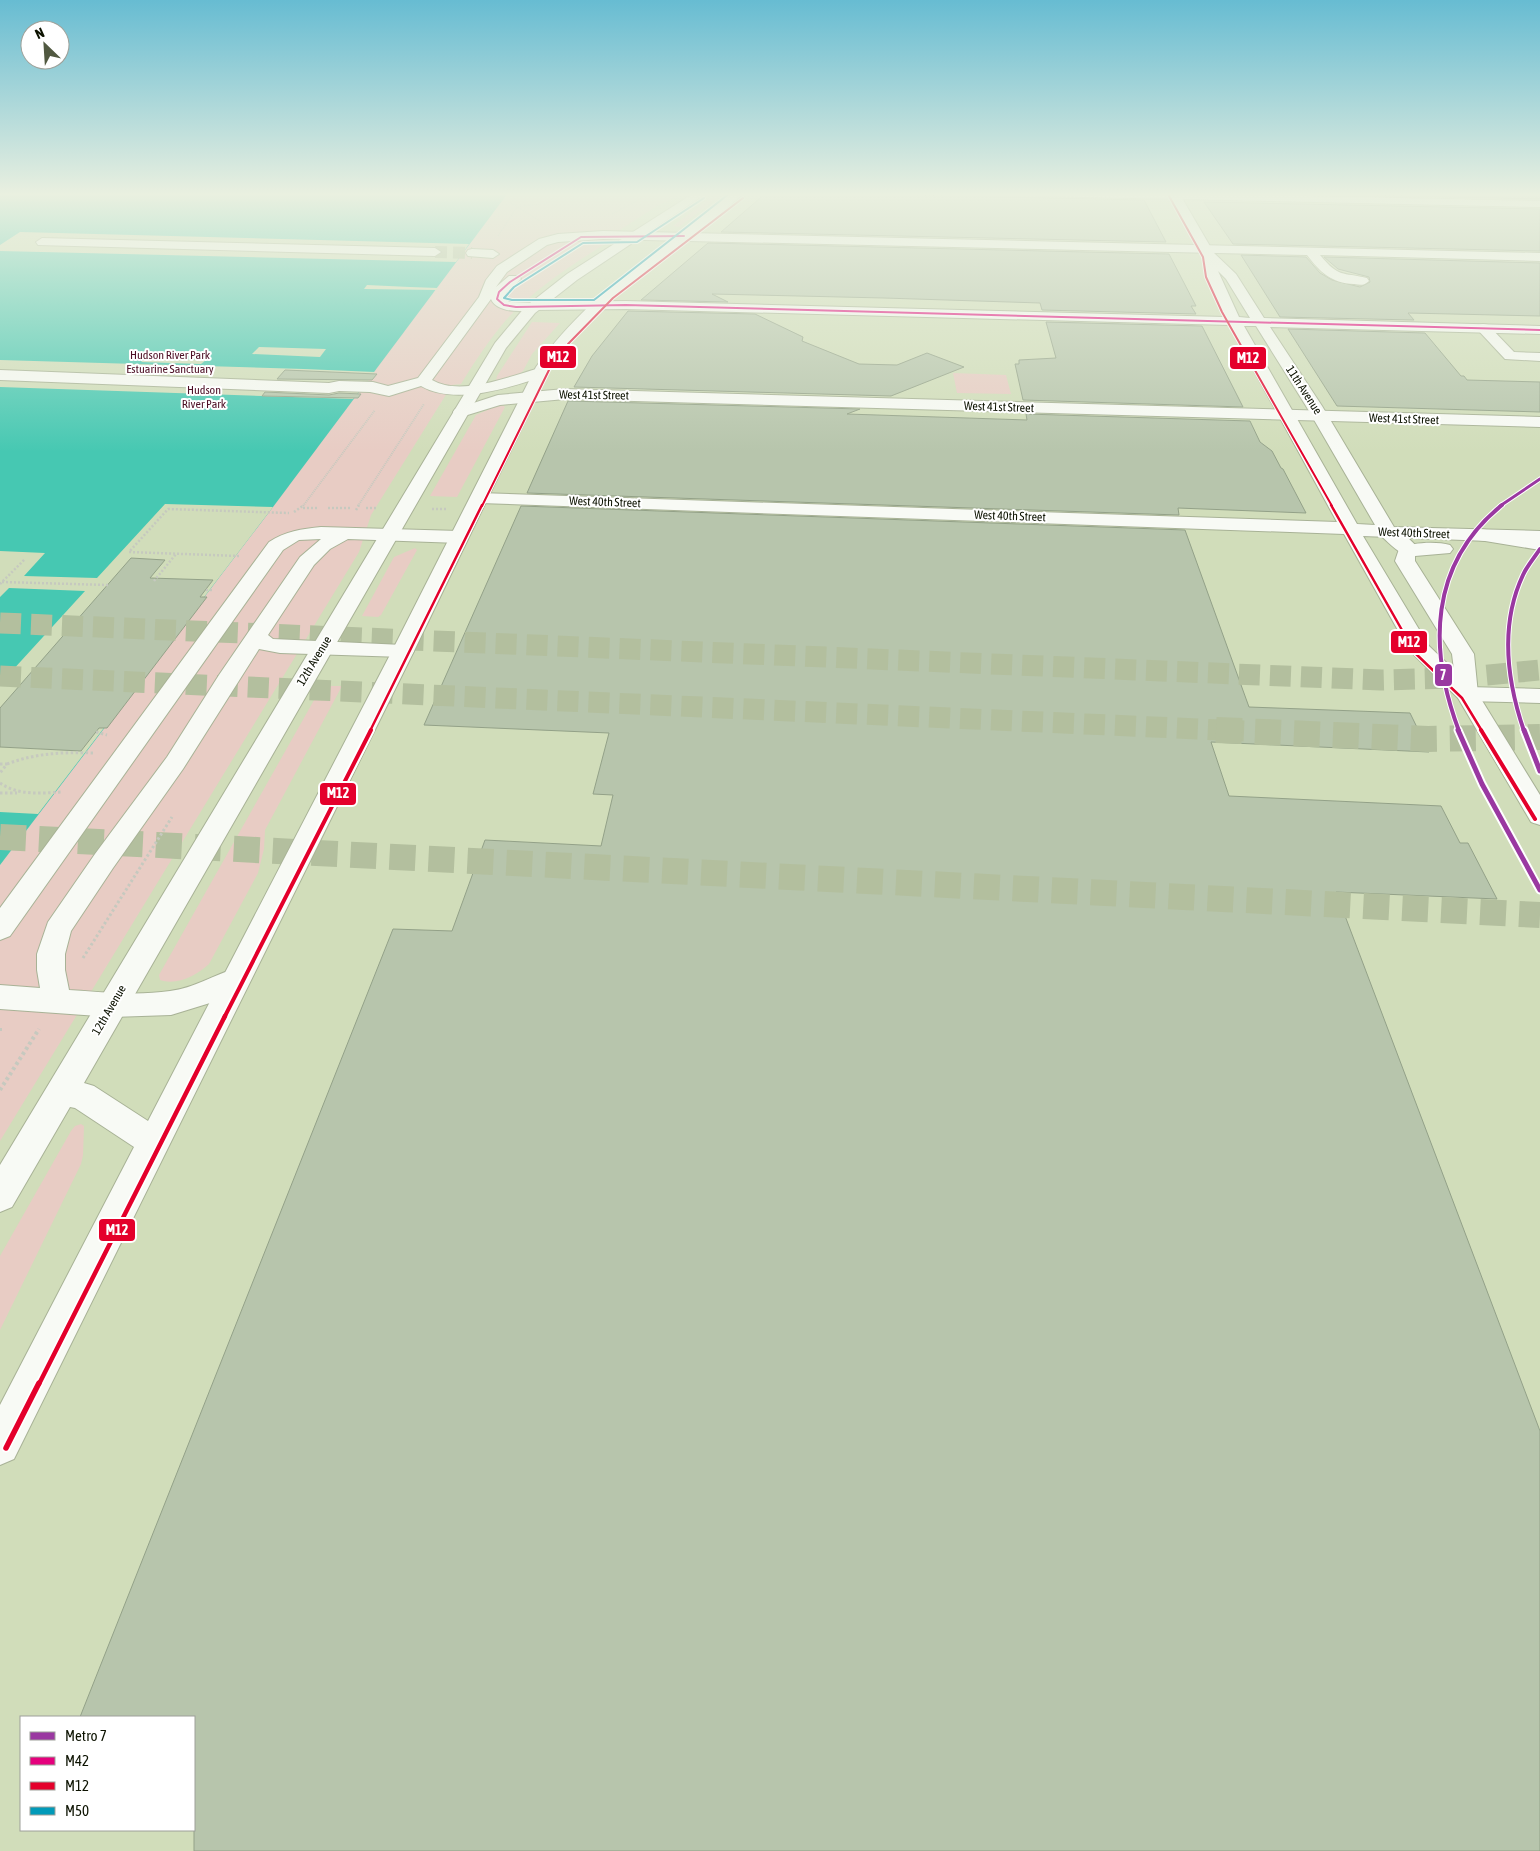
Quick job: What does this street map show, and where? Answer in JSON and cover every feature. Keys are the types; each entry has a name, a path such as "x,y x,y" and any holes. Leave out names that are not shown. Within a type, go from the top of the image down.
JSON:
{"main road":[{"path":"0,375 329,388 335,392 370,393 378,390 388,390 423,381 485,298 494,279"},
{"path":"514,279 501,290 497,296 500,303 507,306 596,306 1234,320 1540,330"},
{"name":"12th Avenue","path":"0,1196 500,346 521,318 569,279"},
{"path":"0,1445 403,651 540,373 562,341 580,320 629,279"},
{"name":"11th Avenue","path":"1214,279 1234,320 1420,650 1467,694 1540,816"},
{"name":"11th Avenue","path":"1233,279 1321,416 1388,532"},
{"path":"1343,279 1362,281"},
{"path":"1483,328 1510,356 1540,357"},
{"path":"423,381 431,388 439,390 476,389 508,384 540,373"},
{"name":"West 41st Street","path":"461,412 498,400 565,394 1540,422"},
{"name":"West 40th Street","path":"479,498 1350,528 1388,532 1540,537"},
{"path":"0,929 271,551 281,542 297,535 320,532 459,537"},
{"path":"1388,532 1410,550"},
{"path":"57,1000 51,970 51,954 58,930 104,861 175,763 230,675 307,561 324,545 346,533"},
{"path":"1480,535 1540,544"},
{"name":"11th Avenue","path":"1410,550 1406,553 1405,561 1462,654 1467,694"},
{"name":"West 40th Street","path":"1410,550 1540,552"},
{"path":"257,636 261,641 272,646 403,651"},
{"path":"1467,694 1540,696"},
{"path":"0,996 112,1005 171,1003 206,993 236,979"},
{"path":"62,1091 83,1096 154,1143"}],"path":[{"path":"366,508 376,508"},
{"path":"244,556 129,552 168,509 292,513"},
{"path":"154,581 176,553"},
{"path":"1,583 25,559"},
{"path":"1,583 108,585"},
{"path":"0,764 47,752 101,753"},
{"path":"0,773 6,764"},
{"path":"0,783 20,793"},
{"path":"0,793 65,792"},
{"path":"0,1090 40,1025"},
{"path":"0,1028 0,1034"}],"green space":[{"name":"Hudson River Park","path":"35,279 552,279 517,308 482,351 461,384 452,385 371,515 359,552 0,1141 0,865 16,844 0,843"},
{"path":"532,322 560,323 532,354 523,371 518,375 496,381 497,376"},
{"path":"953,373 1006,375 1011,394 957,393"},
{"path":"501,404 505,407 457,497 430,496 476,415"},
{"path":"415,548 417,550 381,615 378,617 362,616 394,557"},
{"path":"322,686 342,686 265,830 264,849 258,873 209,964 199,972 180,980 173,982 160,980 159,975"},
{"path":"81,1124 84,1126 81,1164 0,1330 0,1256 71,1131 75,1126"}],"water":[{"name":"Hudson River Park Estuarine Sanctuary","path":"0,279 443,279 273,507 0,865"}],"pier":[{"path":"367,285 438,288 437,290 364,289"},
{"path":"259,347 326,349 320,357 252,354"},
{"path":"146,358 206,360 201,364 141,362"},
{"path":"0,360 375,372 353,399 0,387"},
{"path":"165,504 273,507 38,814 0,812 0,684 85,591 9,588 0,597 0,551 45,553 24,576 97,578"}],"building":[{"path":"665,279 1182,279 1196,306 1191,306 1196,314 1042,310 1040,303 884,298 712,294 728,302 641,300"},
{"path":"1256,279 1331,279 1360,287 1370,282 1369,279 1540,279 1540,316 1408,313 1414,320 1280,317"},
{"path":"628,311 755,314 803,337 802,341 859,364 897,365 927,353 964,367 891,396 574,387 592,356"},
{"path":"1046,322 1202,326 1243,407 1023,400 1015,364 1019,364 1019,360 1056,358"},
{"path":"1288,329 1425,333 1461,376 1464,376 1467,380 1540,382 1540,412 1337,406"},
{"path":"285,370 377,374 372,380 277,379"},
{"path":"265,392 329,395 339,393 361,394 358,398 262,396"},
{"path":"568,401 860,409 847,414 1027,420 1026,414 1250,421 1260,442 1272,451 1283,469 1306,513 1178,508 1179,515 527,493"},
{"path":"521,506 1185,530 1249,707 1410,713 1429,752 1211,742 1229,796 1441,806 1460,843 1468,843 1497,899 1336,892 1540,1431 1540,1851 194,1851 195,1716 80,1716 393,929 452,931 485,840 601,846 613,795 593,794 609,733 424,725"},
{"path":"131,558 165,560 150,578 213,580 200,597 207,597 107,728 99,728 81,751 0,747 0,708"}],"tunnel":[{"path":"0,623 1381,680 1456,678 1540,670"},
{"path":"0,676 1244,731"},
{"path":"1216,730 1428,739 1540,737"},
{"path":"0,837 1540,915"}],"metro line":[{"name":"7","path":"1540,479 1497,509 1473,534 1463,548 1447,580 1443,596 1440,631 1440,649 1445,686 1462,741 1493,806 1540,890"},
{"name":"7","path":"1540,549 1523,575 1514,599 1509,624 1508,649 1515,699 1530,748 1540,771"}],"transit line":[{"name":"M42","path":"514,279 499,292 497,299 504,305 516,307 626,305 1540,330"},
{"name":"M50","path":"526,279 514,287 504,298 512,300 594,300 620,279"},
{"name":"M12","path":"6,1448 409,654 549,370 568,344 613,298 637,279"},
{"name":"M12","path":"1207,279 1222,312 1415,653 1462,698 1535,819"}]}
